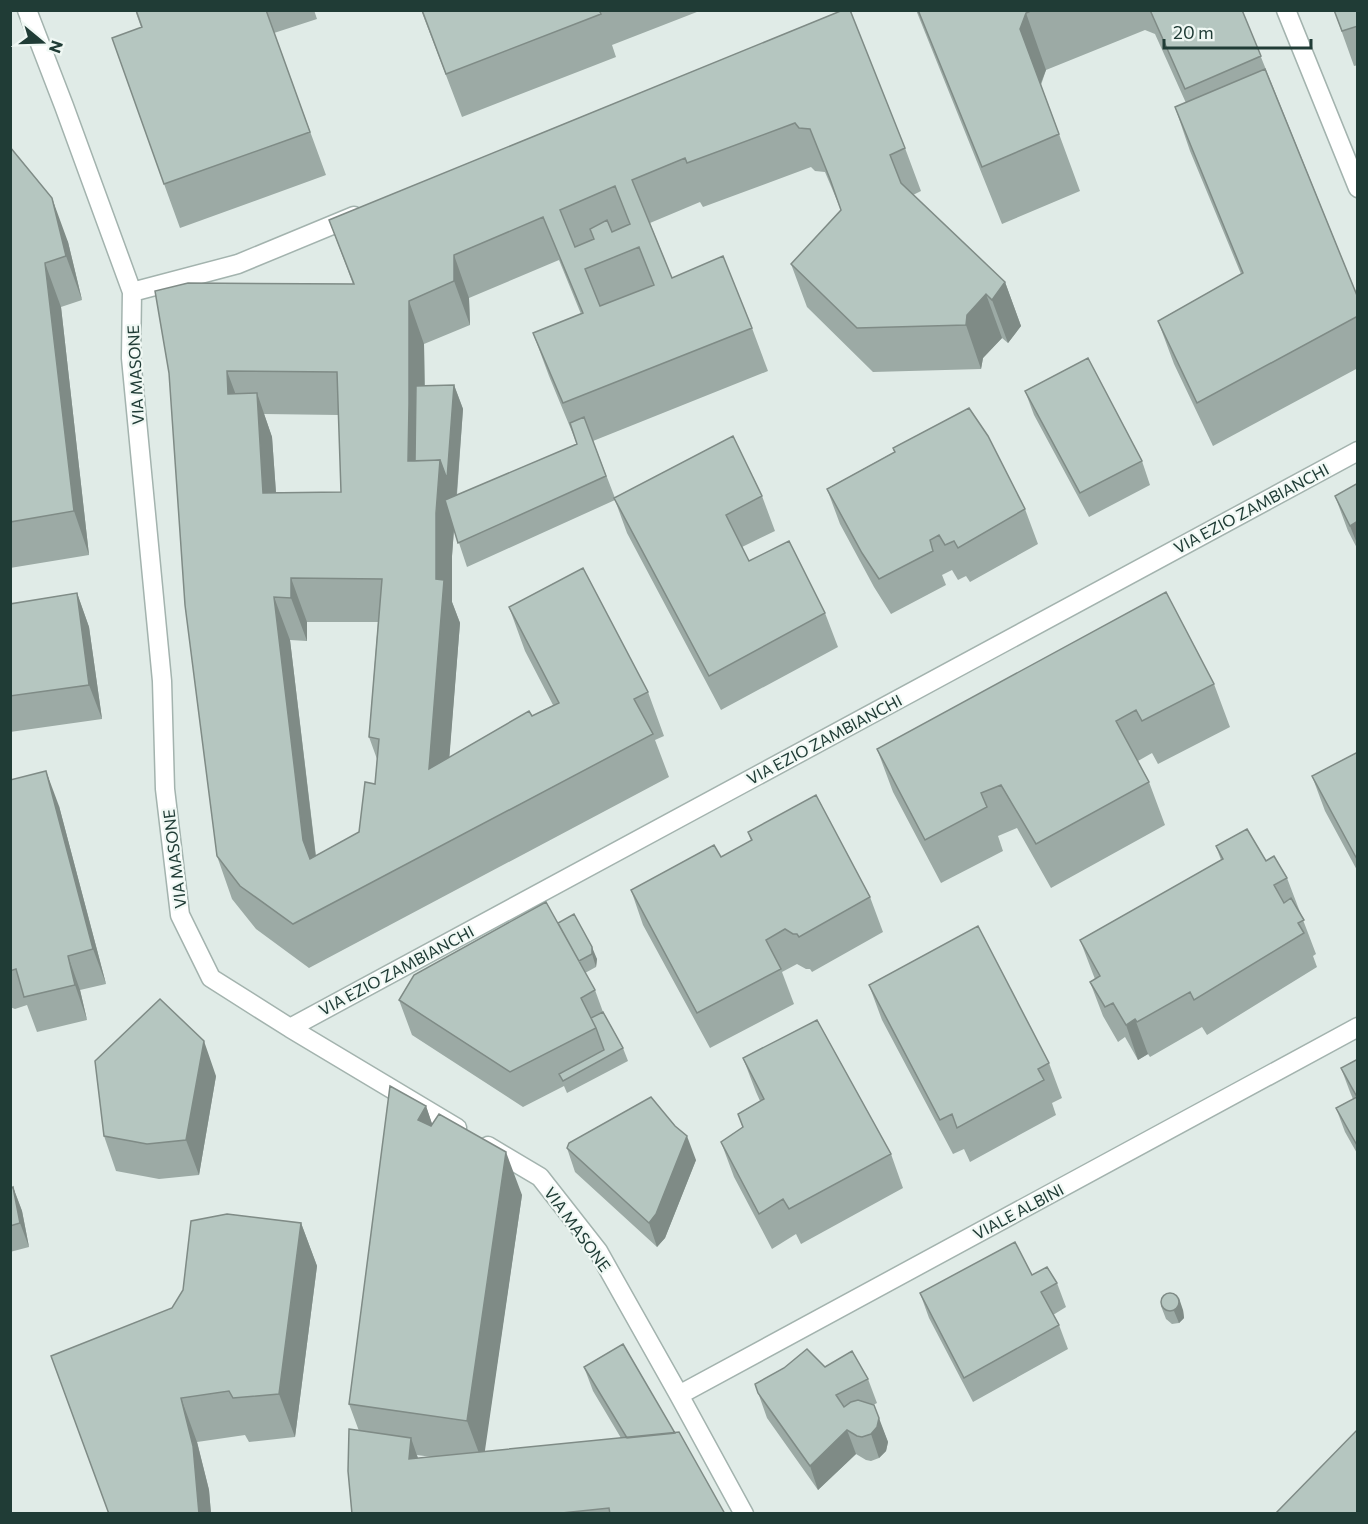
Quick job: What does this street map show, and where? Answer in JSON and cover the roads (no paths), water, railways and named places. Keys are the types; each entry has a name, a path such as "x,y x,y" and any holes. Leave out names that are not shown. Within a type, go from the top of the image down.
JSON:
{"street":[{"name":"VIA MASONE","path":"27,10 132,292 131,358 162,681 165,789 180,915 211,978 290,1028 540,1177 597,1251 744,1514"},
{"path":"1286,10 1358,188"},
{"path":"132,292 238,264 370,209"},
{"name":"VIA EZIO ZAMBIANCHI","path":"290,1028 1358,451"},
{"name":"VIALE ALBINI","path":"679,1395 1358,1027"}]}
